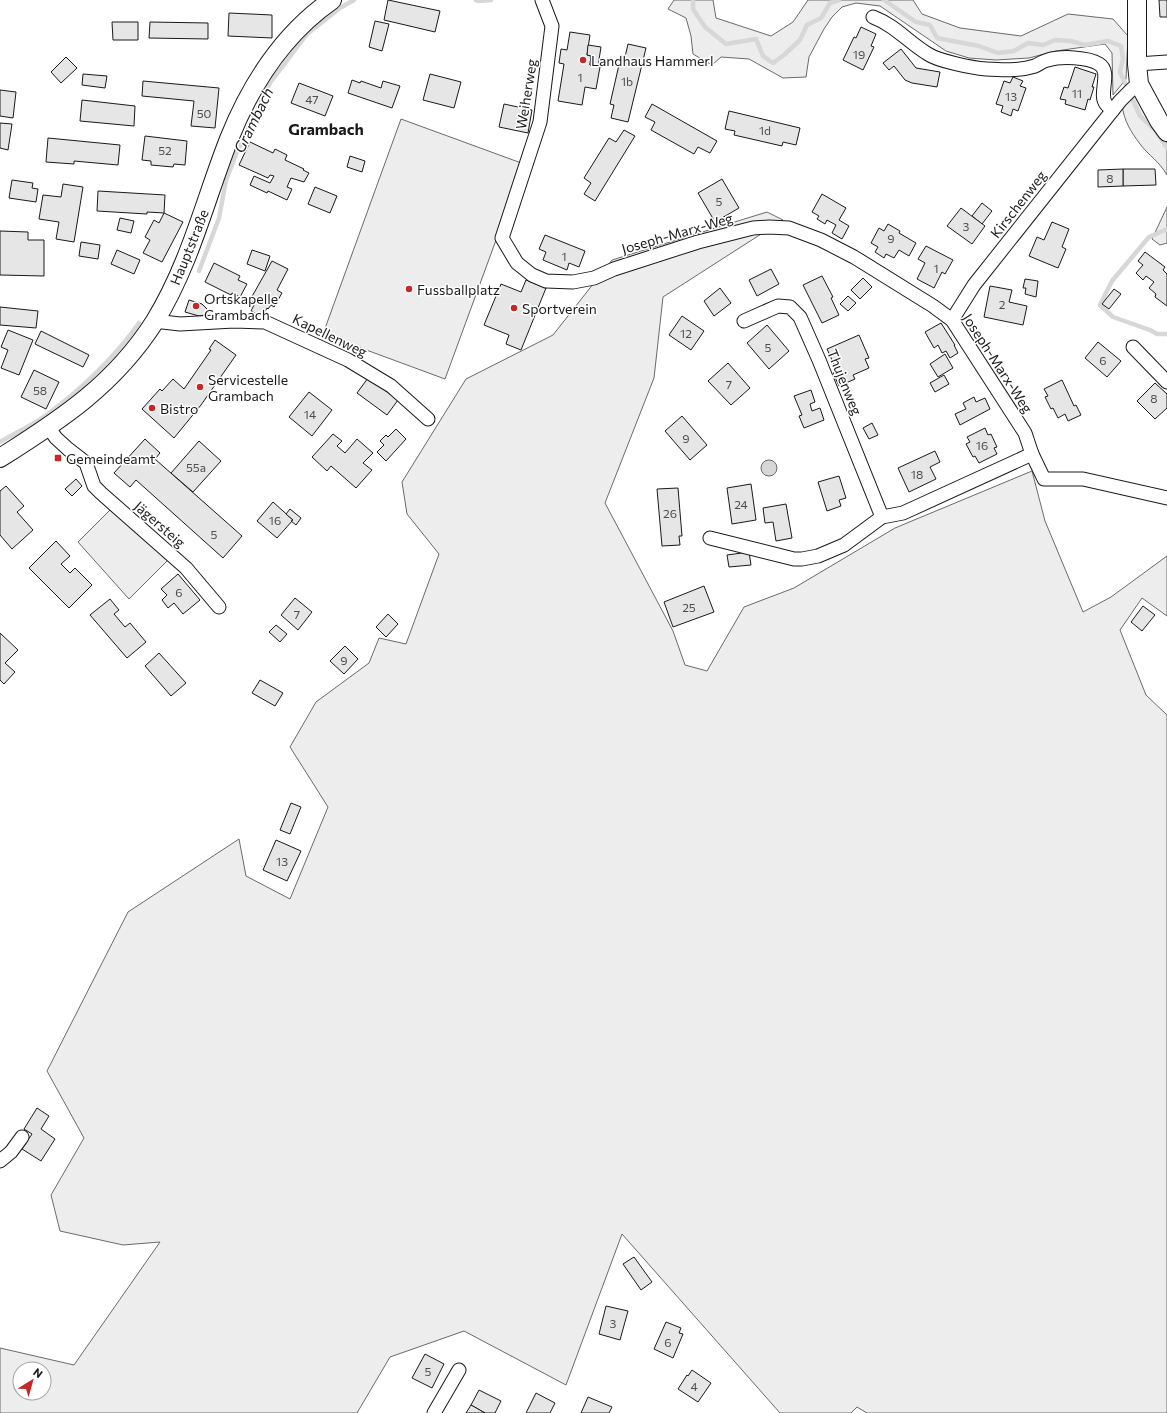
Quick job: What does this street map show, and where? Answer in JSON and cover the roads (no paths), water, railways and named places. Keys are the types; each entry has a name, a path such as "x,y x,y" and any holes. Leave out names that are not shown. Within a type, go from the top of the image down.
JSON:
{"main road":[{"name":"Hauptstraße","path":"0,458 80,404 106,380 132,352 164,306 187,258 229,140 252,90 288,39 311,16 332,0"},
{"path":"1136,0 1137,64 1135,86 1167,132"}],"street":[{"name":"Weiherweg","path":"502,238 540,122 552,26 542,0"},
{"path":"873,17 895,29 928,54 939,59 985,69 1014,70 1035,66 1046,60 1056,58 1090,60 1100,64 1103,69 1103,99 1106,104 1116,106"},
{"path":"1137,64 1167,62"},
{"name":"Kirschenweg","path":"952,320 974,285 1116,106 1135,86"},
{"name":"Joseph-Marx-Weg","path":"502,238 516,263 532,275 546,281 566,282 594,278 614,269 698,242 746,230 769,227 789,228 821,240 854,257 933,306 952,320 1025,433 1032,454 1044,479 1083,479 1167,498"},
{"name":"Thujenweg","path":"744,320 778,306 790,307 800,317 882,518"},
{"name":"Kapellenweg","path":"154,321 180,324 234,321 265,322 348,360 391,386 428,419"},
{"path":"1133,347 1167,382"},
{"name":"Jägersteig","path":"48,427 56,438 86,463 94,486 186,568 219,607"},
{"path":"710,538 784,557 802,559 818,556 844,545 882,518 903,513 1032,454"},
{"path":"0,1162 11,1152 22,1137"},
{"path":"434,1413 459,1370"}],"waterway":[{"name":"Grambach","path":"199,271 219,218 226,180 237,152 270,83 307,34 340,8 354,0"},
{"name":"Grambach","path":"476,0 491,0"},
{"name":"Grambach","path":"693,0 693,9 705,27 726,44 756,39 763,56 773,63 800,40 807,25 821,18 830,3 839,0"},
{"name":"Grambach","path":"884,0 916,22 930,25 937,38 979,46 998,53 1014,51 1028,43 1043,45 1055,40 1071,41 1085,45 1108,41 1121,46 1123,59 1120,72 1140,116 1156,131 1167,148"},
{"path":"1167,229 1149,237 1112,281 1100,305 1113,317 1150,330 1157,334 1167,334"},
{"path":"0,442 40,420 84,385 108,361 130,336 139,323"}],"place":[{"name":"Landhaus Hammerl","path":"583,60"},
{"name":"Fussballplatz","path":"409,289"},
{"name":"Ortskapelle Grambach","path":"196,306"},
{"name":"Sportverein","path":"514,308"},
{"name":"Servicestelle Grambach","path":"200,387"},
{"name":"Bistro","path":"152,408"},
{"name":"Gemeindeamt","path":"58,458"}],"district":[{"name":"Grambach","path":"326,128"}]}
